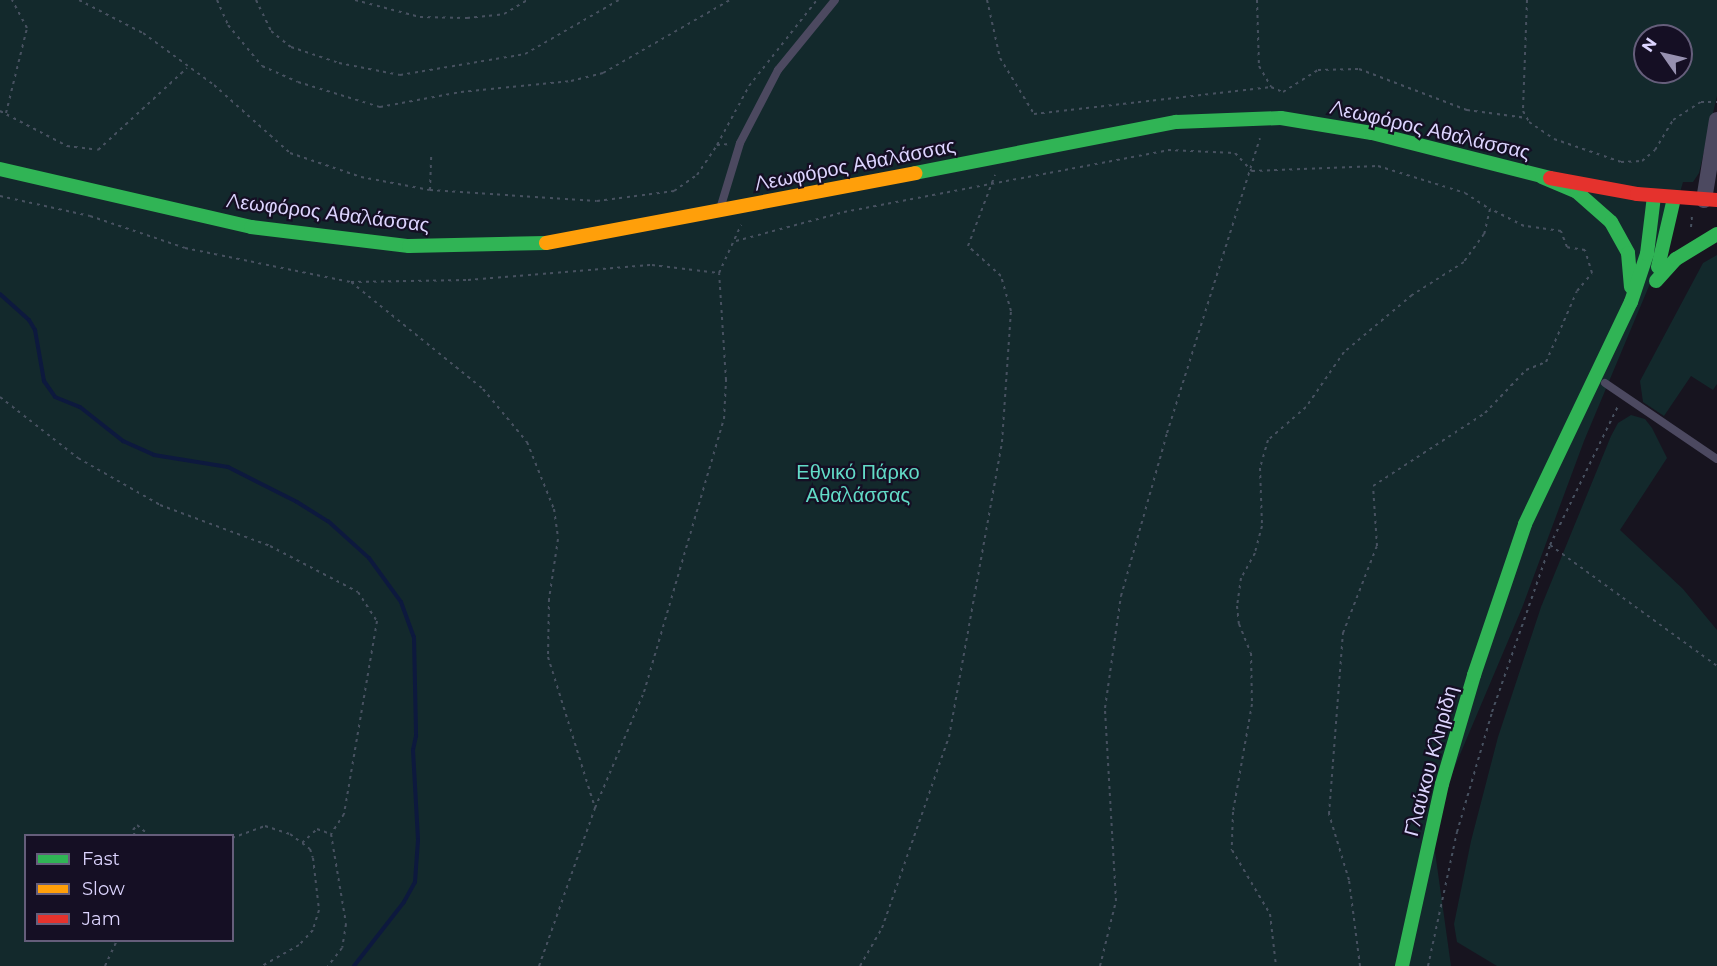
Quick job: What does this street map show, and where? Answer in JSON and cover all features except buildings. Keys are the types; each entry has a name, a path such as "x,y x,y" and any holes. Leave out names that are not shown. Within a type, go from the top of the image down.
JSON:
{"main road":[{"name":"Λεωφόρος Αθαλάσσας","path":"0,169 251,227 409,246 545,243 719,212 1176,122 1265,118 1372,133 1542,177 1654,196 1711,200"},
{"path":"1542,177 1591,201 1618,230 1631,264 1630,302"},
{"name":"Γλαύκου Κληρίδη","path":"1402,966 1445,773 1510,569 1525,524 1630,302 1647,254 1654,196"},
{"name":"Γλαύκου Κληρίδη","path":"1510,569 1651,289 1669,231 1674,198"},
{"path":"1651,289 1676,259 1717,234"}],"street":[{"path":"1711,200 1717,120"}],"lane":[{"path":"719,212 740,143 778,70 835,0"},
{"path":"1605,383 1717,459"}],"path":[{"path":"6,113 27,28 12,0"},
{"path":"79,0 142,33 187,69 214,85 290,153 361,177 430,190 597,201 674,191 697,175 717,145 740,143"},
{"path":"218,0 228,25 262,66 298,82 380,106 461,92 571,81 603,73 730,0"},
{"path":"256,0 271,31 291,47 339,63 400,75 525,54 619,0"},
{"path":"355,0 420,17 467,18 504,14 527,0"},
{"path":"987,0 1000,58 1034,114 1271,87 1283,92 1318,70 1359,69 1467,110 1527,118"},
{"path":"1257,0 1259,66 1271,87"},
{"path":"1527,0 1523,111 1527,118 1554,139 1621,162 1642,161 1655,150 1673,120 1701,102 1717,102"},
{"path":"0,111 66,146 98,150 187,69"},
{"path":"1100,966 1116,901 1106,708 1121,596 1167,433 1252,171 1265,118"},
{"path":"736,241 844,212 1168,150 1234,153 1252,171 1377,166 1465,193 1524,226 1561,231 1567,246 1585,250 1592,273 1577,291 1546,362 1526,370 1485,413 1372,486 1377,546 1343,633 1329,814 1349,880 1360,966"},
{"path":"430,190 431,153"},
{"path":"860,966 882,928 949,737 1002,442 1011,311 1001,276 968,246 1003,155"},
{"path":"0,196 90,216 185,248 351,282 468,280 652,266 719,273"},
{"path":"539,966 595,808 644,692 724,419 726,380 719,273 736,241 741,207"},
{"path":"1276,966 1270,914 1232,850 1233,812 1252,704 1251,653 1239,624 1237,606 1241,578 1255,553 1262,526 1260,468 1268,440 1306,407 1344,352 1412,296 1464,262 1484,234 1490,209"},
{"path":"351,282 483,389 527,442 554,509 558,539 549,599 548,657 595,808"},
{"path":"1428,966 1457,832 1492,712 1550,545 1584,469 1623,395"},
{"path":"0,397 78,458 160,505 270,546 358,592 377,621 344,814 331,834 346,924 342,948 328,966"},
{"path":"1550,545 1717,666"},
{"path":"134,834 133,830 137,825 148,834"},
{"path":"234,837 265,826 302,843 313,858 319,910 313,930 299,945 262,966"},
{"path":"302,843 317,829 331,834"},
{"path":"105,966 116,942"}],"green space":[{"name":"Εθνικό Πάρκο Αθαλάσσας","path":"0,0 1717,0 1717,96 1699,173 1693,182 1683,182 1662,255 1584,441 1522,608 1431,823 1451,966 0,966"},
{"path":"1717,255 1717,384 1713,390 1691,376 1664,416 1643,402 1640,381 1703,263"},
{"path":"1631,415 1645,419 1667,458 1620,530 1683,589 1717,630 1717,966 1497,966 1457,942 1454,924 1471,841 1498,737 1541,607 1611,436 1618,423"}],"waterway":[{"path":"0,294 29,320 35,330 44,381 55,397 80,407 123,441 154,455 228,467 297,502 328,521 369,558 401,602 414,637 416,736 413,750 418,840 415,882 404,902 354,966"}],"traffic: fast":[{"path":"915,173 1176,122 1281,118 1372,133 1550,178"},
{"path":"0,169 251,227 409,246 546,243"},
{"path":"1542,177 1577,192 1611,222 1628,253 1631,287"},
{"path":"1402,966 1442,784 1474,675 1525,524 1631,302 1647,254 1654,196"},
{"path":"1658,267 1674,198"},
{"path":"1656,281 1676,259 1717,234"}],"traffic: slow":[{"path":"546,243 915,173"}],"traffic: jam":[{"path":"1550,178 1637,194 1717,200"}]}
